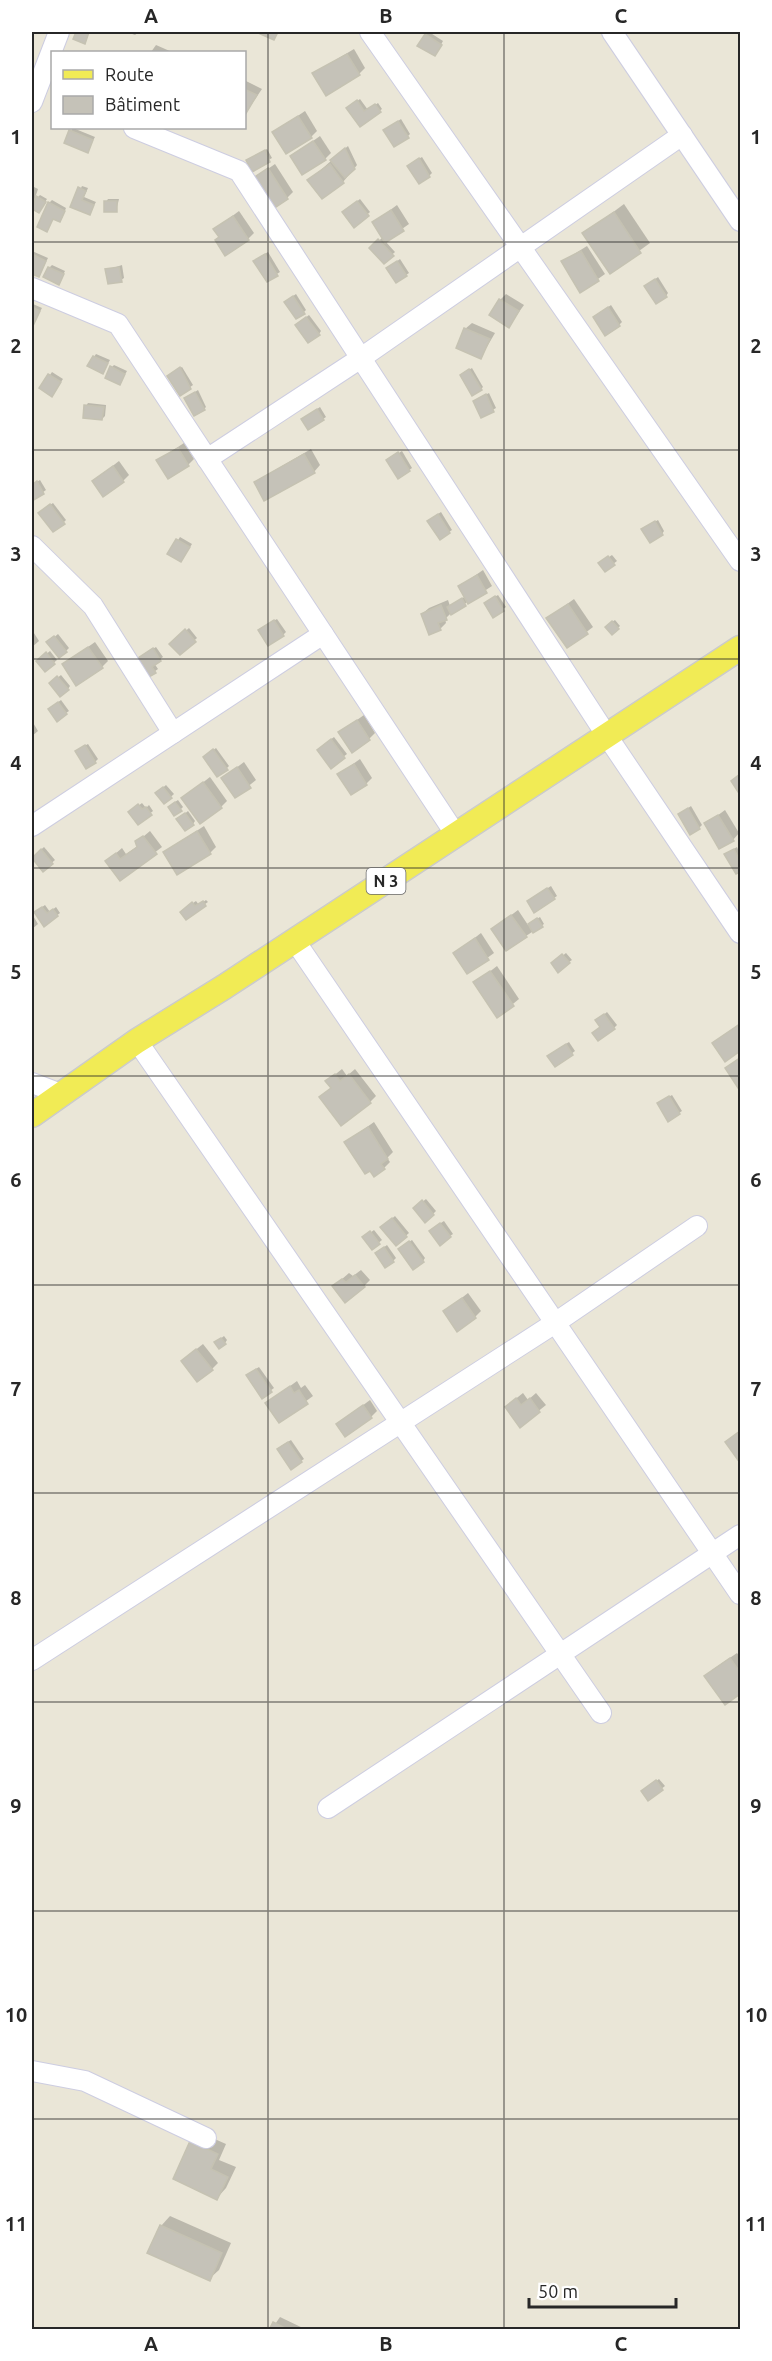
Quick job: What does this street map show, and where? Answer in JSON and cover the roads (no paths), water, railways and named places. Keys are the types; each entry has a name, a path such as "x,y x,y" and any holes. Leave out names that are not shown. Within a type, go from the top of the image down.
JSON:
{"main road":[{"name":"N 3","path":"32,1115 137,1041 295,941 741,648"}],"street":[{"path":"53,51 59,32"},
{"path":"370,32 741,561"},
{"path":"612,32 741,221"},
{"path":"40,94 51,58"},
{"path":"136,129 239,171 607,736 741,933"},
{"path":"207,459 361,358 682,135"},
{"path":"32,288 118,324 456,835"},
{"path":"32,546 93,606 173,733"},
{"path":"32,826 323,634"},
{"path":"295,941 741,1594"},
{"path":"137,1041 601,1713"},
{"path":"32,1083 61,1094"},
{"path":"32,1660 555,1323 697,1226"},
{"path":"328,1809 741,1535"},
{"path":"32,2071 85,2081 206,2138"}]}
